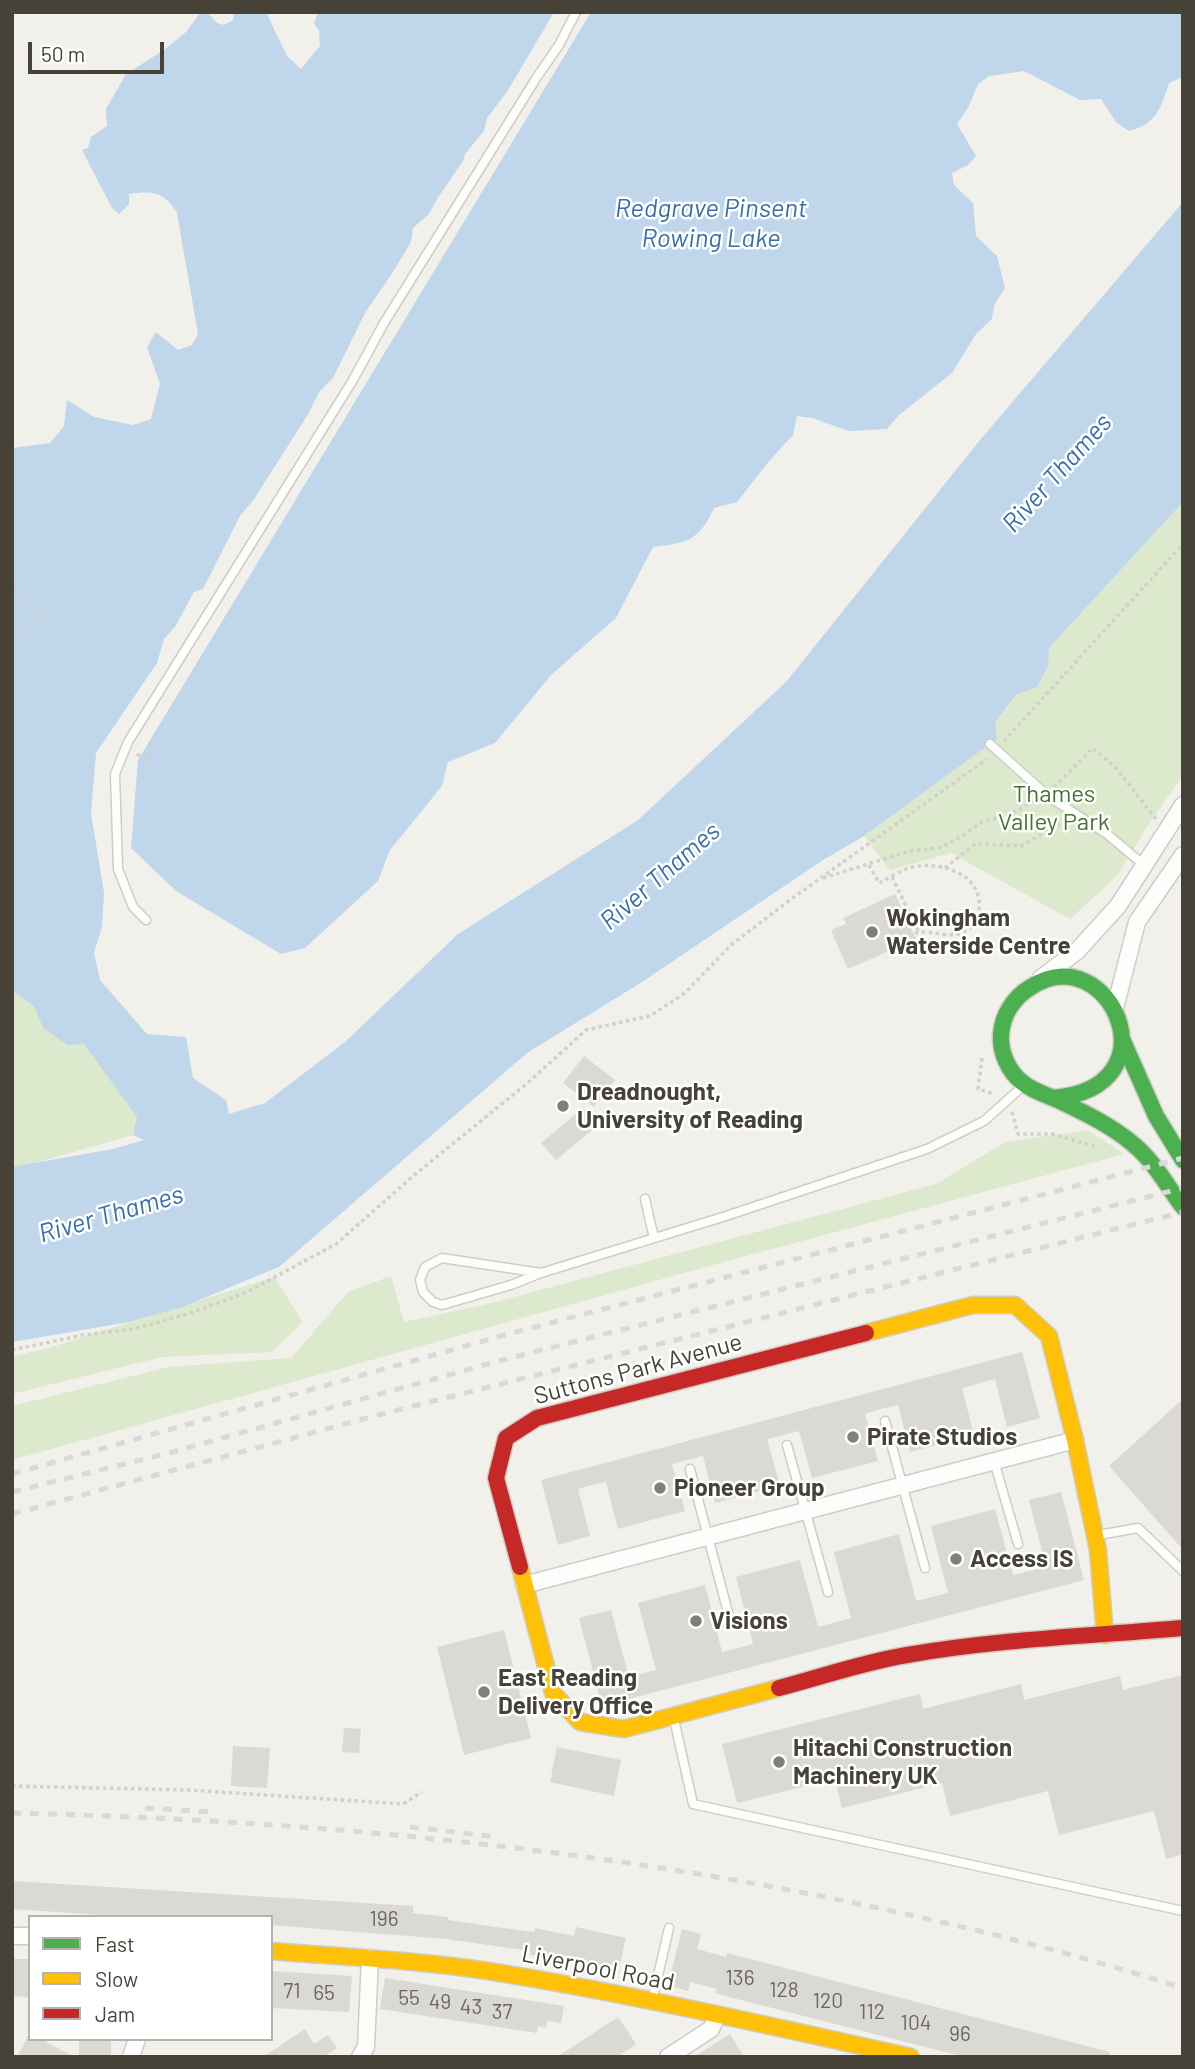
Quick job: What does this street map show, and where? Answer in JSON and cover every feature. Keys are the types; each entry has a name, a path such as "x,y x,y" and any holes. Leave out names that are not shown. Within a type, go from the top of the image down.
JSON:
{"street":[{"path":"1183,805 1118,906 1097,932 1077,951 1014,999 1006,1014 1001,1036 1005,1059 1017,1078 1135,1146 1183,1207"},
{"path":"1115,1008 1138,922 1183,855"},
{"path":"1032,984 1055,977 1086,982 1102,992 1115,1008 1122,1028 1120,1055 1110,1074 1096,1087 1072,1097 1054,1098"},
{"path":"1122,1039 1150,1107 1167,1139 1183,1160"},
{"name":"Suttons Park Avenue","path":"1105,1636 1098,1550 1075,1440 1049,1336 1015,1304 973,1304 537,1418 506,1438 496,1478 553,1693 580,1722 624,1729 905,1655 1018,1639 1105,1636 1183,1628"},
{"path":"524,1585 1075,1440"},
{"name":"Liverpool Road","path":"273,1951 370,1958 486,1971 653,2000 911,2057"},
{"path":"360,2057 366,2047 370,1958"},
{"path":"668,2057 711,2029 717,2016"},
{"path":"836,2057 840,2040"}],"lane":[{"path":"146,920 133,907 118,869 115,774 125,748 272,506 353,380 391,312 537,76 559,46 576,12"},
{"path":"993,747 1049,797 1107,834 1144,865"},
{"path":"541,1273 442,1258 425,1266 420,1280 426,1297 437,1304 511,1285 927,1149 984,1121 1024,1084"},
{"path":"645,1199 654,1238"},
{"path":"885,1421 925,1567"},
{"path":"787,1445 828,1592"},
{"path":"994,1461 1018,1544"},
{"path":"690,1469 729,1616"},
{"path":"1095,1536 1138,1528 1183,1571"},
{"path":"674,1716 693,1804 1183,1911"},
{"path":"653,2000 668,1928"}],"path":[{"path":"12,1350 133,1328 188,1314 247,1292 336,1244 412,1177 530,1081 586,1030 650,1016 685,993 731,945 990,757 993,747 1183,544"},
{"path":"12,648 44,618 14,586"},
{"path":"125,748 146,758 156,741"},
{"path":"1057,785 1093,748 1115,767 1158,822"},
{"path":"818,880 910,850 939,848 982,822 1009,815 1030,804"},
{"path":"945,868 975,844 1021,846 1076,814"},
{"path":"869,865 879,883 915,866 945,868 967,877 975,886 979,899 978,914 971,927 959,934 944,936 918,932 892,877"},
{"path":"982,1055 978,1089 1008,1100 1018,1134 1052,1134 1104,1150"},
{"path":"12,1786 188,1790 403,1804 422,1792"}],"green space":[{"name":"Thames Valley Park","path":"1183,502 1183,775 1118,875 1070,919 951,853 890,870 864,836 990,744 995,722 1049,655 1049,648"},
{"path":"12,991 34,1006 43,1028 67,1045 84,1043 138,1117 133,1135 28,1165 12,1167"},
{"path":"1088,1130 1124,1154 12,1460 12,1406 169,1367 291,1358 348,1292 391,1276 404,1322 484,1305 936,1184 1005,1142"},
{"path":"274,1277 303,1322 272,1352 162,1357 12,1394 12,1356 45,1349"}],"water":[{"name":"River Thames","path":"201,12 207,12 217,23 224,25 233,20 234,12 266,12 287,56 301,69 320,46 319,30 314,24 318,12 554,12 507,92 487,118 484,131 465,154 429,214 413,228 411,242 365,313 333,378 319,392 307,416 254,499 240,516 203,589 194,592 175,627 164,639 157,663 96,753 91,813 104,893 102,927 94,953 100,980 147,1034 186,1037 193,1078 226,1100 229,1114 265,1103 345,1042 458,934 638,820 786,682 980,440 1183,202 1183,502 1049,648 1048,666 1037,687 1017,694 995,722 997,738 990,744 864,836 823,860 642,982 527,1053 279,1267 182,1307 129,1322 12,1342 12,1167 113,1149 144,1140 133,1135 137,1117 84,1044 67,1045 43,1028 34,1006 12,991 12,448 50,443 64,426 67,400 94,417 133,425 151,419 160,384 147,347 156,332 178,350 192,345 198,334 177,213 167,200 157,194 145,193 129,194 129,204 119,214 112,208 82,150 88,148 91,137 107,126 106,109 126,74 164,50 186,32"},
{"name":"Redgrave Pinsent Rowing Lake","path":"591,12 1183,12 1183,77 1169,83 1160,107 1152,119 1129,131 1116,122 1101,99 1080,100 1024,71 989,76 978,84 969,106 957,124 976,156 968,165 952,173 954,185 973,203 976,236 997,256 1005,288 994,305 992,319 976,334 952,373 899,415 887,429 849,431 812,418 797,416 793,435 737,502 714,508 703,527 691,538 675,544 653,547 616,618 551,675 495,743 448,762 442,786 390,850 378,881 305,948 281,954 176,891 131,848 138,760"}],"building":[{"name":"Wokingham Waterside Centre","path":"895,894 916,939 848,969 831,930 846,924 843,918"},
{"path":"584,1056 615,1080 594,1107 563,1083"},
{"path":"583,1108 598,1125 556,1160 541,1143"},
{"path":"1022,1352 1040,1418 1007,1427 995,1379 962,1388 974,1435 910,1452 898,1405 881,1409 865,1414 878,1461 812,1478 799,1431 767,1439 780,1486 715,1503 703,1456 672,1464 685,1511 618,1529 606,1482 592,1485 578,1489 590,1536 558,1545 541,1480"},
{"path":"1183,1399 1183,1550 1109,1466"},
{"path":"1061,1492 1084,1580 602,1706 579,1618 611,1610 629,1677 656,1670 638,1603 705,1585 722,1652 738,1648 753,1644 736,1577 800,1560 818,1627 851,1618 834,1552 899,1534 916,1601 948,1593 931,1526 995,1509 1013,1575 1046,1567 1029,1500"},
{"name":"East Reading Delivery Office","path":"504,1630 531,1738 464,1755 437,1647"},
{"path":"1183,1675 1183,1854 1166,1859 1154,1811 1059,1835 1048,1791 950,1816 942,1783 842,1808 835,1779 737,1803 722,1744 920,1694 923,1709 1021,1684 1024,1700 1120,1676 1123,1690"},
{"path":"344,1728 361,1729 359,1753 342,1752"},
{"path":"233,1746 270,1748 267,1788 231,1786"},
{"path":"557,1747 621,1760 614,1796 550,1782"},
{"path":"12,1881 413,1906 413,1913 448,1917 448,1920 534,1932 535,1928 574,1936 576,1927 626,1938 618,1972 530,1955 531,1951 446,1939 273,1925 273,1915 100,1915 12,1909"},
{"path":"682,1929 701,1934 697,1949 726,1957 727,1953 1110,2052 1109,2057 965,2057 729,1997 716,1993 717,1989 690,1982 688,1991 668,1985"},
{"path":"12,1959 28,1959 28,1997 12,1996"},
{"path":"273,1971 352,1976 349,2012 273,2008"},
{"path":"385,1978 564,2006 561,2023 547,2021 546,2028 538,2026 537,2033 380,2009"},
{"path":"618,2017 636,2044 617,2057 557,2057"},
{"path":"305,2029 314,2044 328,2035 337,2048 323,2057 263,2057"},
{"path":"730,2034 744,2057 694,2057"},
{"path":"28,2036 28,2041 44,2041 75,2057 17,2057"},
{"path":"79,2041 111,2041 111,2057 79,2057"}],"railway":[{"path":"12,1474 508,1334 1183,1158"},
{"path":"12,1492 169,1453 502,1360 1183,1188"},
{"path":"12,1514 378,1415 1183,1212"},
{"path":"145,1808 212,1812"},
{"path":"12,1813 159,1818 307,1828 456,1841 604,1860 752,1883 898,1912 1042,1947 1183,1988"},
{"path":"410,1827 497,1837"}],"traffic: fast":[{"path":"1053,1098 1091,1088 1113,1069 1122,1045 1118,1020 1105,997 1085,981 1059,977 1031,987 1019,996 1004,1020 1001,1035 1006,1061 1017,1078 1030,1088 1098,1120 1133,1144 1154,1166 1183,1207"},
{"path":"1122,1039 1156,1116 1183,1160"}],"traffic: slow":[{"path":"866,1333 973,1305 1015,1305 1049,1336 1075,1440 1098,1550 1105,1635"},
{"path":"520,1567 553,1693 580,1722 624,1729 779,1688"},
{"path":"273,1951 407,1961 488,1971 648,2000 911,2057"}],"traffic: jam":[{"path":"520,1567 496,1478 506,1438 537,1418 866,1333"},
{"path":"779,1688 907,1655 1010,1642 1183,1628"}],"place":[{"name":"Wokingham Waterside Centre","path":"872,932"},
{"name":"Dreadnought, University of Reading","path":"563,1106"},
{"name":"Pirate Studios","path":"853,1437"},
{"name":"Pioneer Group","path":"660,1488"},
{"name":"Access IS","path":"956,1559"},
{"name":"Visions","path":"696,1621"},
{"name":"East Reading Delivery Office","path":"484,1692"},
{"name":"Hitachi Construction Machinery UK","path":"779,1762"}]}
